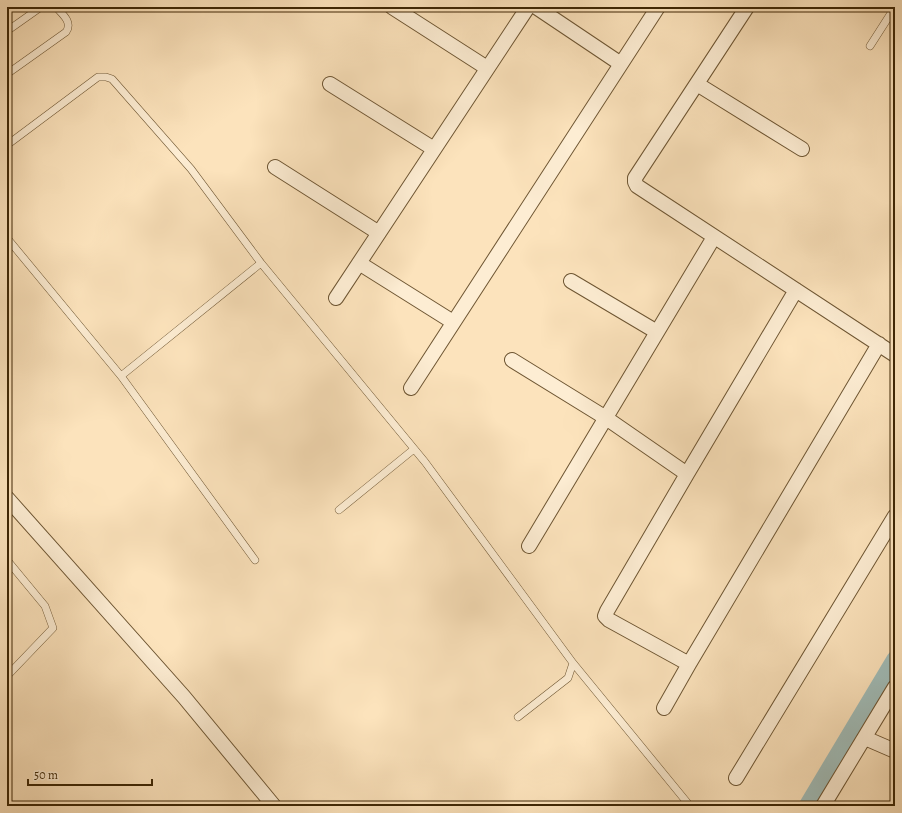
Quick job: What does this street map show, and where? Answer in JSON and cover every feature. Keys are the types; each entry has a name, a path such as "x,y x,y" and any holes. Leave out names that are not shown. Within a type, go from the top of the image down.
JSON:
{"street":[{"path":"392,7 487,68"},
{"path":"336,298 528,7"},
{"path":"536,7 621,64"},
{"path":"411,388 658,7"},
{"path":"747,7 636,178 635,182 637,186 714,237 895,354"},
{"path":"330,84 434,149"},
{"path":"697,84 802,149"},
{"path":"275,168 379,233"},
{"path":"530,546 714,237"},
{"path":"359,263 453,322"},
{"path":"571,281 657,332"},
{"path":"689,664 609,620 605,616 607,610 686,474 796,290"},
{"path":"664,708 879,344"},
{"path":"512,360 606,418 686,474"},
{"path":"7,498 184,697 274,806"},
{"path":"736,778 895,516"},
{"path":"823,806 895,687"},
{"path":"865,738 895,751"}],"lane":[{"path":"7,31 41,7"},
{"path":"7,74 66,32 69,28 66,18 56,7"},
{"path":"870,46 895,7"},
{"path":"7,145 98,76 106,76 112,79 190,169 261,263 430,468 573,663 690,806"},
{"path":"7,238 121,376 255,560"},
{"path":"121,376 261,263"},
{"path":"339,510 414,449"},
{"path":"7,560 44,606 53,628 7,676"},
{"path":"518,717 568,678 573,663"}],"waterway":[{"path":"807,806 895,659"}]}
